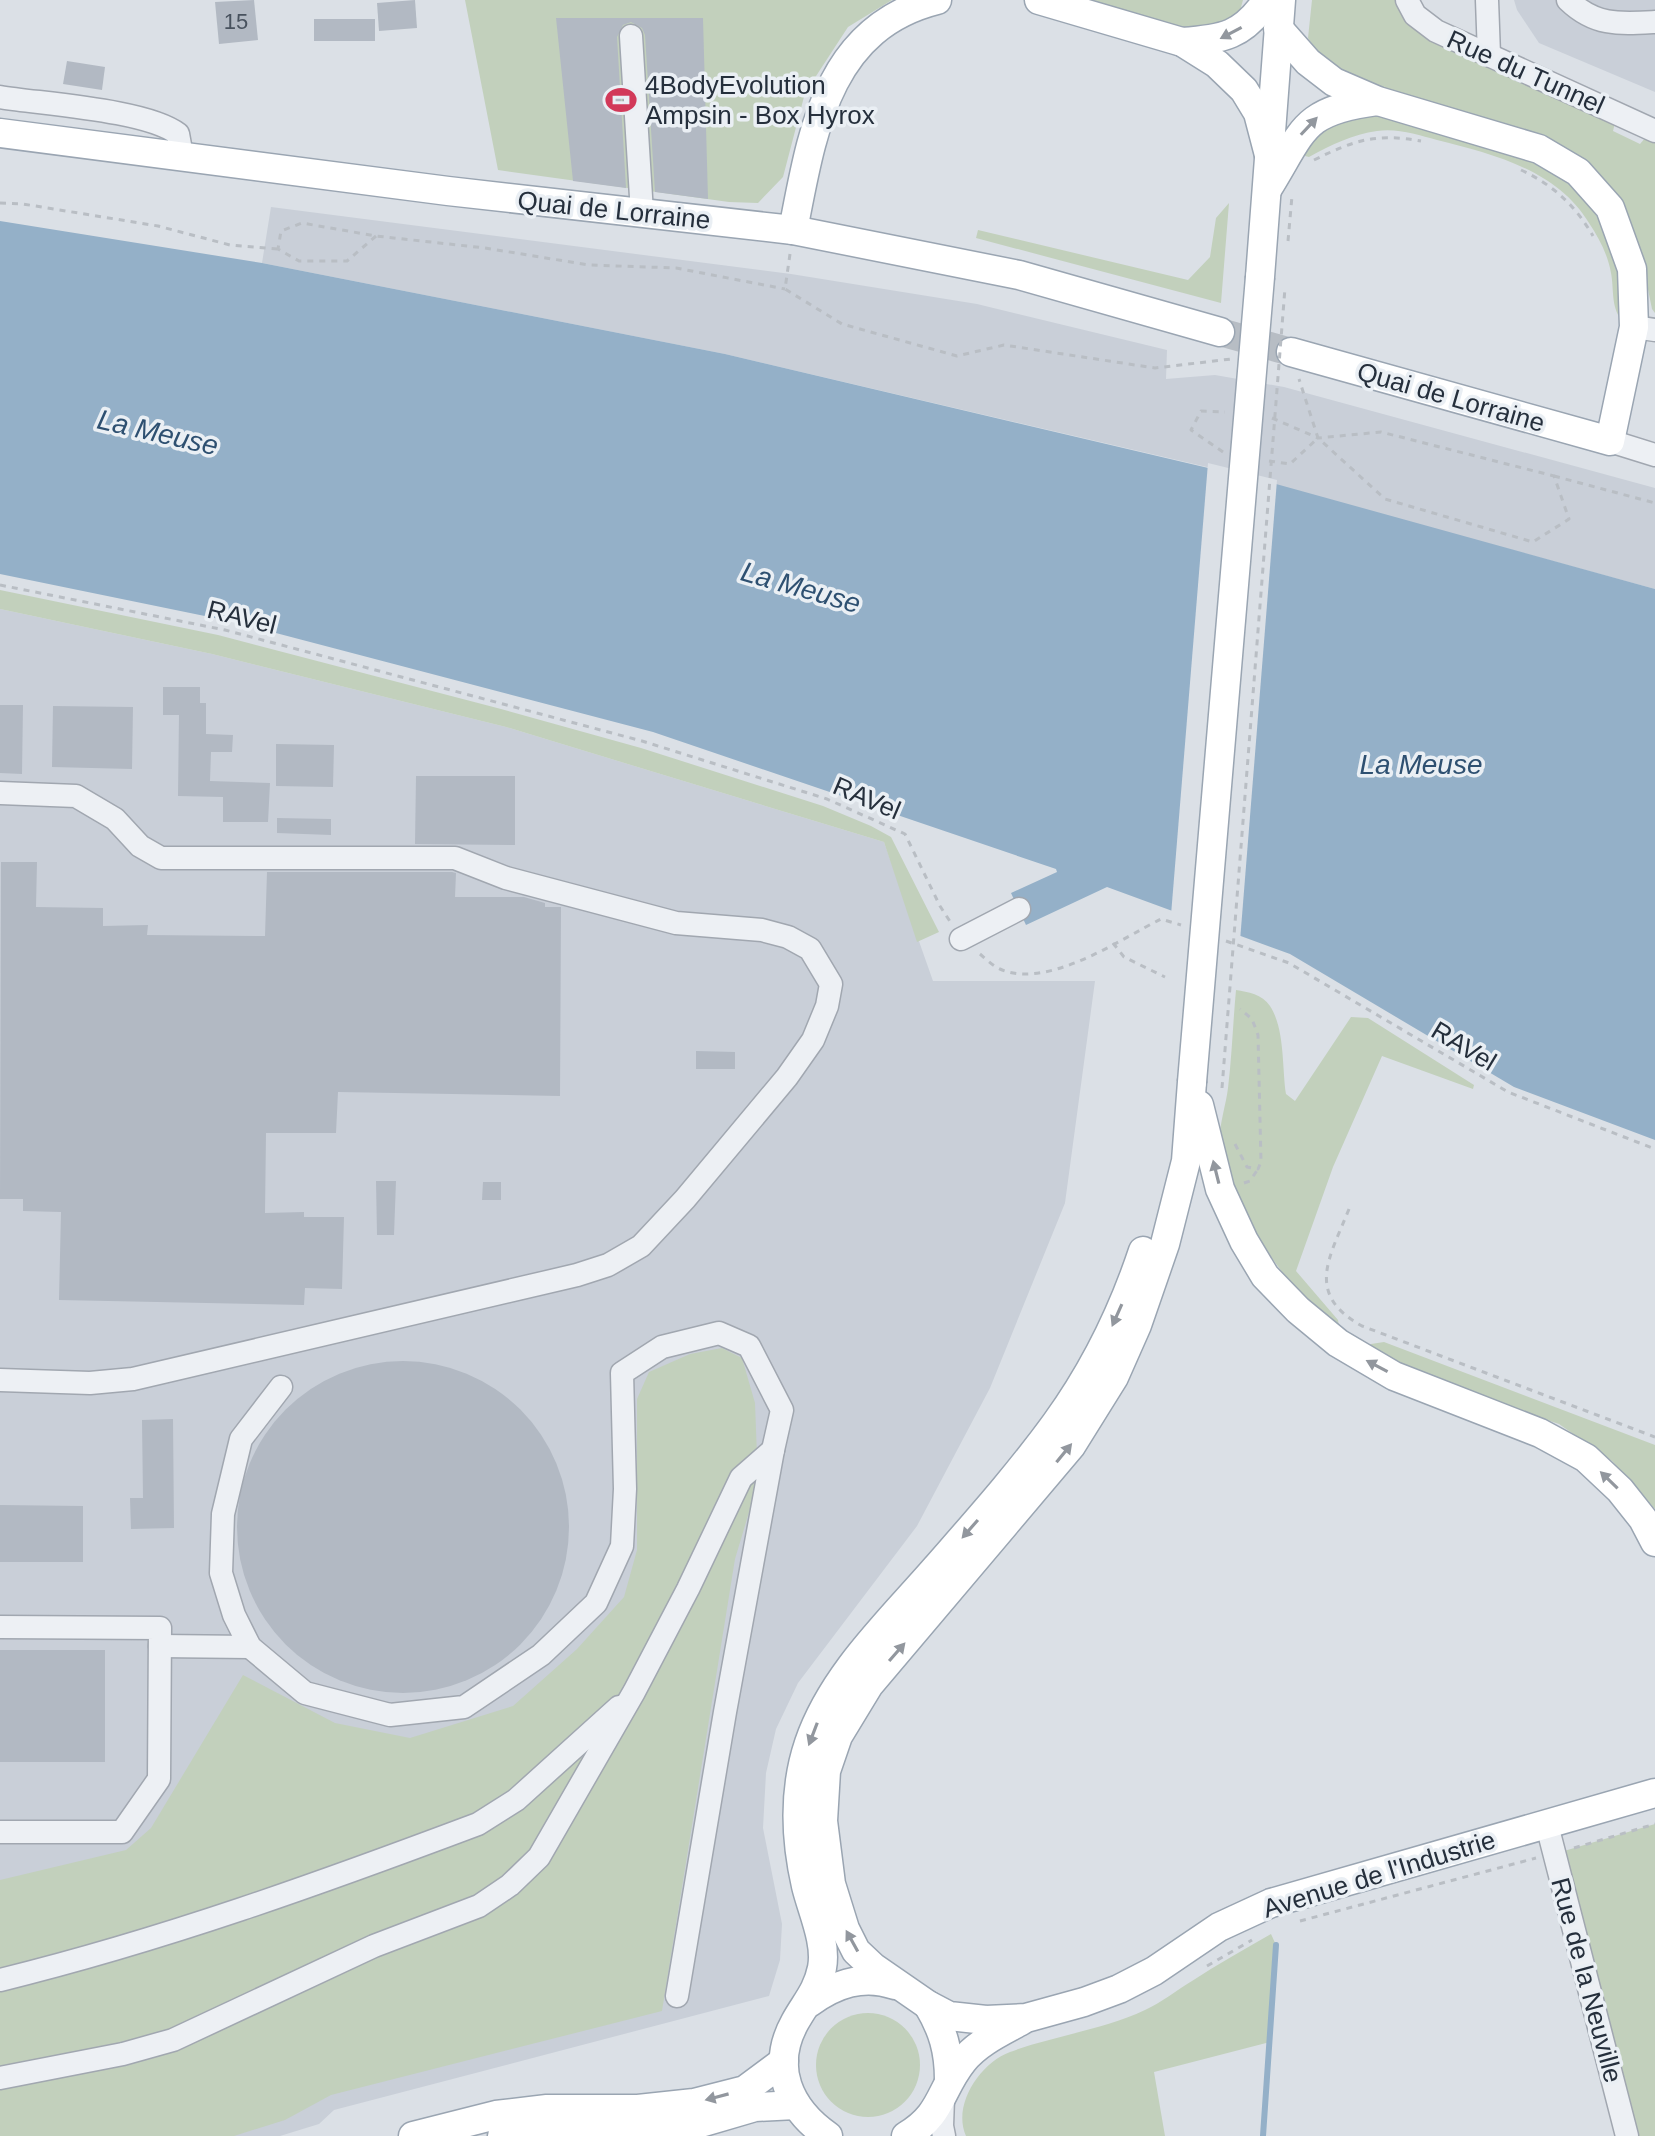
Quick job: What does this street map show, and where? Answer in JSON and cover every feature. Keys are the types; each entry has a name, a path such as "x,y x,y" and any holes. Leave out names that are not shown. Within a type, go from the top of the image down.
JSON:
{"main road":[{"path":"793,230 824,99 846,60 878,26 914,6 937,0"},
{"path":"1039,0 1182,42 1217,64 1244,90 1258,113 1279,190"},
{"path":"1182,42 1221,39 1253,20 1267,0"},
{"path":"1269,155 1281,0"},
{"path":"1278,28 1308,62 1334,82 1378,101 1539,149 1578,172 1610,208 1632,269 1644,329 1610,441"},
{"path":"1026,2018 968,2019 949,2016 873,1967 856,1951 845,1929 831,1884 823,1821 826,1771 838,1736 869,1685 1071,1446 1114,1377 1137,1325 1165,1244 1190,1137 1192,1082 1279,190 1307,125 1325,111 1378,101"},
{"name":"Quai de Lorraine","path":"0,133 793,230 1019,275 1220,332"},
{"name":"Quai de Lorraine","path":"1291,352 1610,441"},
{"path":"1192,1082 1223,1194 1244,1241 1265,1276 1298,1310 1338,1343 1394,1376 1540,1433 1586,1458 1620,1490 1643,1519 1655,1542"},
{"path":"813,2125 788,2091 784,2061 787,2040 796,2020 809,2003 823,1963 801,1857 797,1816 799,1777 823,1708 863,1651 980,1517 1057,1422 1103,1345 1134,1276 1156,1212 1192,1082"},
{"name":"Avenue de l'Industrie","path":"1026,2018 1119,1989 1154,1971 1219,1927 1271,1903 1655,1793"},
{"path":"809,2003 846,1982 868,1980 890,1983 919,1998 944,2036 949,2058 946,2089"},
{"path":"906,2136 934,2114 965,2057 1026,2018"},
{"path":"413,2136 496,2115 547,2109 638,2109 694,2103 745,2090 784,2061"},
{"path":"502,2136 552,2130 644,2132 697,2124 755,2107 813,2125"}],"street":[{"name":"Rue du Tunnel","path":"1407,0 1415,15 1436,31 1655,131"},
{"path":"1487,0 1489,55"},
{"path":"1568,0 1583,14 1597,20 1626,24 1655,22"},
{"path":"631,36 642,213"},
{"path":"0,97 134,116 166,125 178,134 182,156"},
{"path":"1610,441 1655,455"},
{"path":"0,793 76,796 115,819 140,846 161,858 455,858 506,878 676,923 762,930 788,937 810,949 831,984 827,1006 813,1040 787,1077 685,1199 641,1246 608,1265 577,1275 133,1379 90,1383 0,1380"},
{"path":"961,939 1019,909"},
{"path":"281,1387 241,1439 223,1514 221,1573 234,1615 250,1647 305,1693 390,1715 464,1707 541,1655 596,1603 622,1546 625,1489 622,1373 662,1347 719,1333 749,1346 782,1410 722,1728 677,1996"},
{"path":"0,2078 123,2054 173,2040 374,1946 479,1906 510,1885 539,1857 634,1692 741,1478 773,1450"},
{"path":"0,1627 160,1628 159,1779 122,1832 0,1832"},
{"path":"160,1646 250,1647"},
{"path":"0,1980 83,1960 184,1928 478,1824 516,1800 634,1692"},
{"name":"Rue de la Neuville","path":"1547,1825 1627,2136"},
{"path":"944,2136 942,2126 946,2089"}],"path":[{"path":"1315,160 1343,146 1378,136 1427,141"},
{"path":"1516,168 1563,195 1580,213 1594,237"},
{"path":"1279,190 1288,250"},
{"path":"0,203 158,226 230,245 278,249 299,261 347,261 376,236"},
{"path":"278,249 281,231 302,223 589,265 676,268 785,289"},
{"path":"1222,1088 1272,278"},
{"path":"1554,476 1655,503"},
{"name":"RAVel","path":"0,585 225,630 642,741 827,799 905,834 940,906 961,939 999,969 1030,976 1059,970 1161,919 1184,926"},
{"name":"RAVel","path":"1226,941 1289,963 1508,1092 1655,1149"},
{"path":"1113,943 1124,957 1165,977"},
{"path":"1234,1143 1247,1167 1258,1169 1261,1162 1258,1035 1252,1019 1240,1009"},
{"path":"1349,1209 1325,1272 1330,1295 1348,1318 1655,1437"},
{"path":"1299,1922 1655,1824"},
{"path":"1206,1966 1257,1937"}],"shaded area":[{"path":"1514,0 1655,0 1655,92 1539,43 1517,10"},
{"path":"271,207 791,274 977,304 1167,350 1166,379 1215,375 1284,387 1655,488 1655,589 1207,467 725,354 262,263"},
{"path":"0,609 212,654 506,727 884,842 933,981 1095,981 1065,1203 990,1388 917,1526 798,1683 776,1729 766,1773 763,1828 782,1924 780,1960 769,1996 334,2110 319,2124 280,2136 0,2136"}],"green space":[{"path":"465,0 892,0 848,27 805,93 783,177 758,203 729,202 498,170"},
{"path":"1084,0 1243,0 1238,18 1205,31 1151,20"},
{"path":"1312,0 1398,0 1615,123 1613,131 1640,144 1646,137 1655,143 1655,313 1642,260 1594,176 1372,88 1326,65 1308,38"},
{"path":"1381,114 1539,162 1574,188 1607,232 1621,274 1621,319 1614,303 1608,260 1600,241 1576,205 1542,177 1480,151 1393,130 1359,135 1305,156 1304,147 1321,122"},
{"path":"1229,203 1221,303 976,238 978,230 1188,280 1210,257 1216,218"},
{"path":"0,590 218,635 501,709 641,748 823,806 891,837 939,932 917,942 884,842 506,727 212,654 0,609"},
{"path":"1236,990 1259,996 1275,1015 1281,1037 1286,1094 1295,1101 1351,1017 1368,1018 1474,1085 1473,1089 1382,1056 1333,1167 1296,1271 1338,1320 1339,1326 1335,1327 1317,1311 1281,1270 1249,1221 1226,1172 1220,1134 1228,1088"},
{"path":"1384,1342 1655,1445 1655,1509 1612,1461 1559,1424 1455,1389 1367,1350 1371,1344"},
{"path":"722,1348 742,1358 755,1403 758,1482 735,1559 662,2011 331,2095 285,2120 234,2136 0,2136 0,1880 126,1850 151,1828 243,1675 335,1723 410,1738 513,1706 577,1649 624,1597 637,1550 637,1399 649,1372 690,1354"},
{"path":"1655,1824 1655,2136 1627,2136 1554,1854"},
{"path":"1271,1934 1276,1945 1270,2042 1154,2072 1165,2136 966,2136 963,2111 966,2099 979,2075 999,2057 1145,2010"},
{"path":"868,2013 888,2017 905,2028 916,2045 920,2065 916,2085 905,2102 888,2113 868,2117 848,2113 831,2102 820,2085 816,2065 820,2045 831,2028 848,2017"}],"water":[{"name":"La Meuse","path":"0,221 262,263 725,354 1276,484 1655,589 1655,1140 1514,1087 1290,954 1107,887 1026,925 1011,893 1057,872 1056,869 653,732 234,622 0,574"}],"pier":[{"path":"1208,463 1277,480 1240,941 1171,915"}],"building":[{"path":"254,0 258,40 219,44 215,2"},
{"path":"415,0 417,28 379,31 377,3"},
{"path":"556,18 703,18 708,199 655,192 645,35 642,28 631,22 623,25 617,37 626,188 573,181"},
{"path":"314,19 375,19 375,41 314,41"},
{"path":"67,61 105,67 102,90 63,84"},
{"path":"163,687 200,687 200,703 206,703 206,734 233,735 232,752 211,752 210,781 270,783 268,822 223,822 223,797 178,796 179,715 163,715"},
{"path":"0,705 23,705 22,774 0,773"},
{"path":"53,706 133,707 132,769 52,767"},
{"path":"276,744 334,745 333,787 276,786"},
{"path":"416,776 515,776 515,845 415,844"},
{"path":"277,818 331,819 331,835 277,833"},
{"path":"1,862 37,862 36,907 103,908 103,926 148,925 147,935 265,936 267,872 452,872 456,873 455,897 524,897 545,903 545,907 561,907 560,1096 338,1092 336,1133 266,1133 265,1213 304,1212 304,1217 344,1217 342,1289 305,1288 304,1305 59,1300 61,1212 23,1211 23,1199 0,1199"},
{"path":"696,1051 735,1052 735,1069 696,1069"},
{"path":"376,1181 396,1181 394,1235 377,1235"},
{"path":"483,1182 501,1182 501,1200 482,1200"},
{"path":"403,1361 435,1364 466,1374 495,1389 520,1410 541,1435 556,1464 566,1495 569,1527 566,1559 556,1590 541,1619 520,1644 495,1665 466,1680 435,1690 403,1693 371,1690 340,1680 311,1665 286,1644 265,1619 250,1590 240,1559 237,1527 240,1495 250,1464 265,1435 286,1410 311,1389 340,1374 371,1364"},
{"path":"173,1419 174,1528 131,1529 130,1498 143,1498 142,1420"},
{"path":"0,1505 83,1506 83,1562 0,1562"},
{"path":"0,1650 105,1650 105,1762 0,1762"}],"waterway":[{"path":"1263,2136 1276,1945"}],"tunnel":[{"path":"1220,332 1291,352"}],"place":[{"name":"4BodyEvolution Ampsin - Box Hyrox","path":"621,100"}]}
